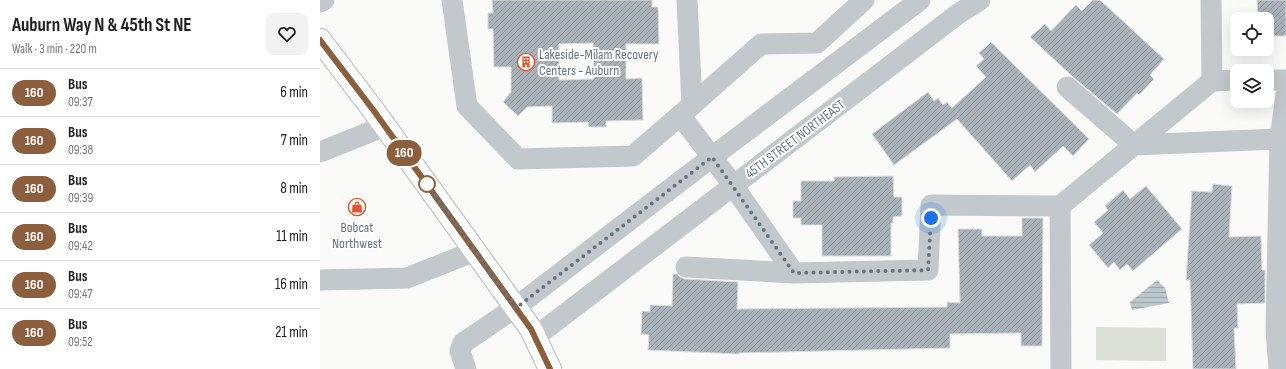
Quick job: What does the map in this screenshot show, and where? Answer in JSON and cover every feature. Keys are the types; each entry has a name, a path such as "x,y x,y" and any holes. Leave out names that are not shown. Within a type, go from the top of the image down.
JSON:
{"main road":[{"path":"320,40 385,126 531,329 550,369"}],"street":[{"path":"320,2 324,0"},
{"path":"452,0 467,106 518,159 633,156 761,44 817,43 864,0"},
{"path":"687,0 686,110 712,157 734,186 794,273"},
{"path":"466,369 460,351 463,343 516,308 712,157 920,0"},
{"name":"45TH STREET NORTHEAST","path":"535,337 958,14 980,0"},
{"path":"1211,0 1212,81"},
{"path":"817,43 835,64"},
{"path":"686,267 794,273 928,270 931,205 1060,206 1212,81 1230,80"},
{"path":"1274,80 1286,80"},
{"path":"1067,88 1134,145 1280,139"},
{"path":"1279,369 1276,330 1280,139 1286,95"},
{"path":"320,152 385,126"},
{"path":"1060,206 1061,369"},
{"path":"320,280 407,278 475,251"}],"shaded area":[{"path":"1157,280 1165,288 1169,303 1132,310 1130,302"},
{"path":"1096,327 1166,328 1166,361 1096,360"}],"building":[{"name":"Lakeside-Milam Recovery Centers - Auburn","path":"492,0 652,0 652,7 658,7 659,44 626,44 626,79 642,78 643,120 606,121 606,127 589,127 588,122 552,123 552,106 527,107 518,116 503,102 511,92 511,67 494,67 493,29 488,29 488,13 493,13","holes":["593,43 594,79 559,80 559,44"]},
{"path":"1093,0 1100,0 1164,59 1150,75 1154,79 1139,95 1137,93 1117,114 1072,76 1030,37 1045,24 1051,31 1076,5 1082,11"},
{"path":"1257,0 1286,0 1286,36 1274,36 1274,12 1258,12"},
{"path":"991,42 1089,139 1073,156 1063,146 1035,172 1030,165 1012,181 957,119 894,165 872,134 928,92 934,101 938,98 943,105 947,102 952,108 986,77 976,66 984,59 979,53"},
{"path":"893,176 894,197 902,197 902,216 893,217 893,223 891,223 891,256 822,256 822,225 801,225 801,218 793,218 793,201 801,201 801,181 834,181 834,177"},
{"path":"1213,184 1232,186 1229,237 1261,236 1262,270 1265,270 1265,303 1237,304 1238,328 1234,328 1236,369 1193,369 1190,280 1186,280 1192,191 1212,192"},
{"path":"1146,186 1182,229 1133,271 1127,264 1120,270 1114,262 1108,268 1089,245 1103,233 1094,222 1108,210 1105,206 1123,190 1130,199"},
{"path":"1022,218 1043,218 1042,346 1021,346 1021,333 950,334 950,348 739,354 648,350 649,335 641,334 642,311 650,312 650,305 672,306 673,274 677,274 685,279 738,282 737,309 947,307 947,302 960,303 958,229 982,229 982,236 1022,236"}],"bus line":[{"name":"160","path":"320,40 374,111 531,329 550,369"}],"place":[{"name":"Lakeside-Milam Recovery Centers - Auburn","path":"526,62"},
{"name":"Bobcat Northwest","path":"357,207"}],"route":[{"path":"427,184 516,308 712,157 734,186 794,273 928,270 931,218"}]}
